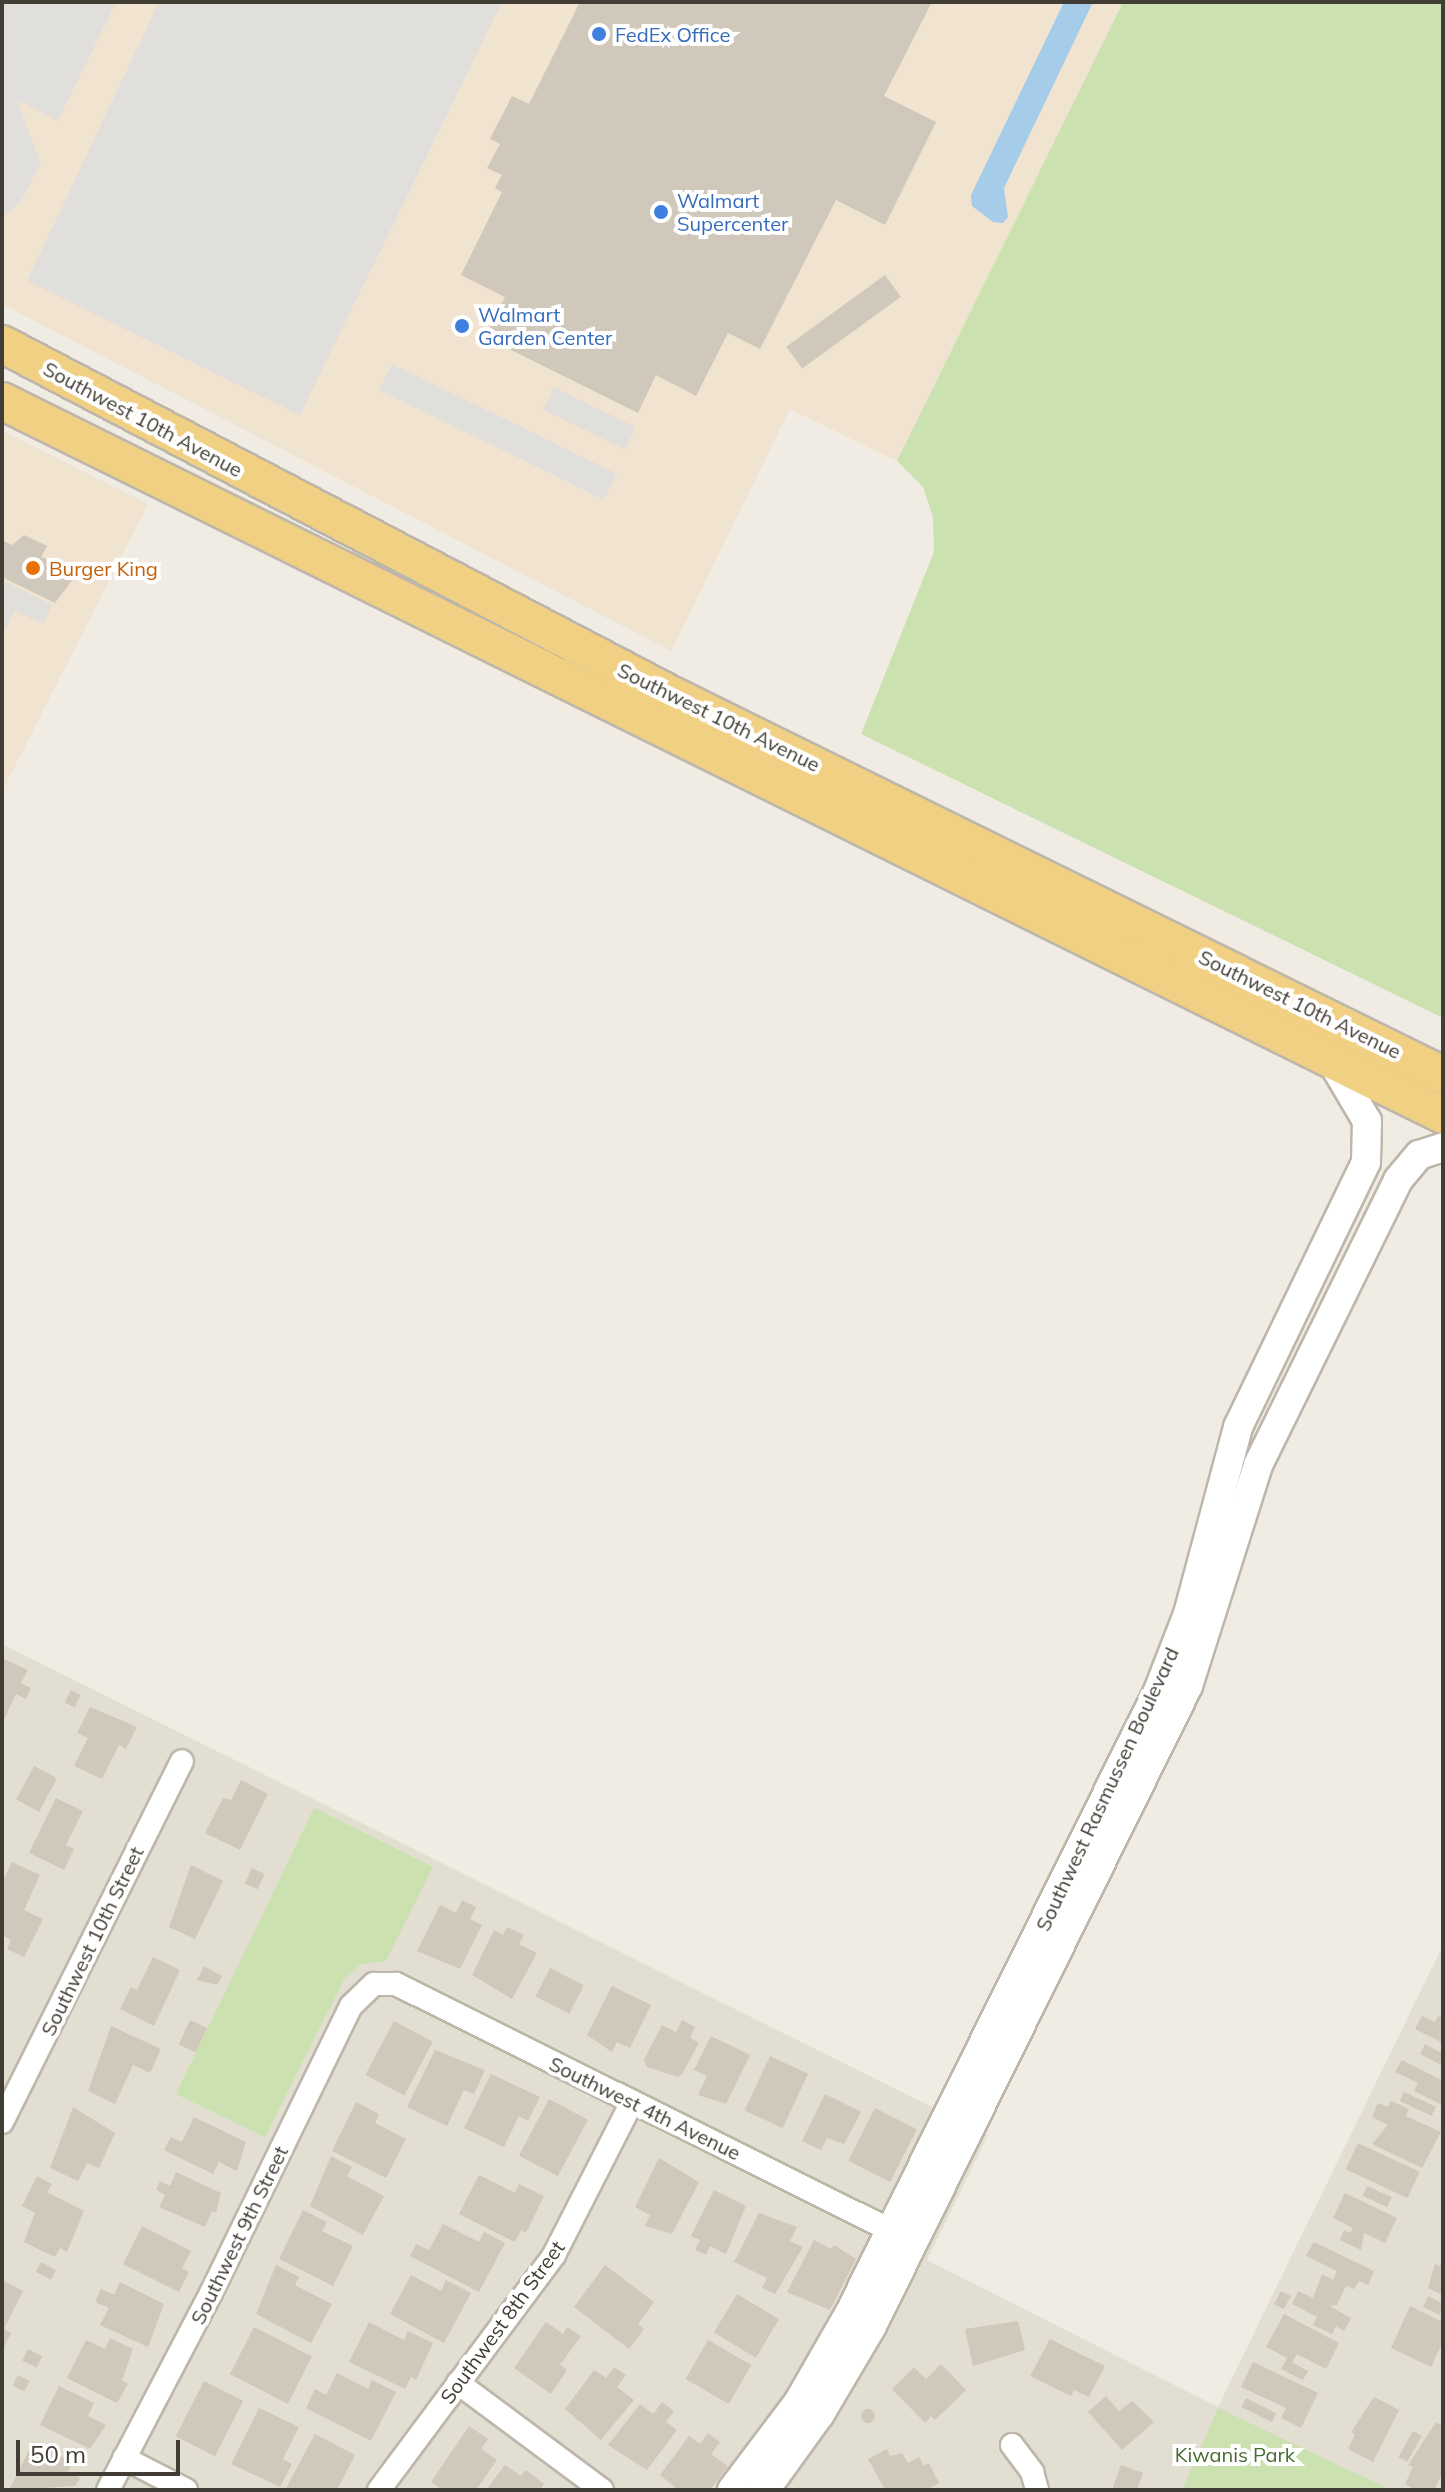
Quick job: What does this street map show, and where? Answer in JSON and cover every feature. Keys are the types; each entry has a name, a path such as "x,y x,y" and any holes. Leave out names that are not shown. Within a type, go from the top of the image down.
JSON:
{"highway":[{"name":"Southwest 10th Avenue","path":"2,344 674,696 1443,1075"},
{"name":"Southwest 10th Avenue","path":"2,401 1443,1115"}],"street":[{"name":"Southwest Rasmussen Boulevard","path":"765,2490 855,2357 902,2236 1158,1691 1188,1614 1238,1427 1366,1162 1367,1121 1329,1057"},
{"name":"Southwest Rasmussen Boulevard","path":"732,2490 815,2376 902,2236 1188,1686 1258,1465 1398,1180 1419,1155 1443,1147"},
{"name":"Southwest 10th Street","path":"2,2122 182,1761"},
{"name":"Southwest 4th Avenue","path":"374,1984 396,1984 902,2236"},
{"name":"Southwest 9th Street","path":"108,2490 205,2305 351,2006 374,1984"},
{"name":"Southwest 8th Street","path":"379,2490 554,2255 632,2102"},
{"path":"458,2383 602,2490"},
{"path":"1012,2445 1032,2472 1037,2490"},
{"path":"124,2458 186,2490"}],"shaded area":[{"path":"2,2 1123,2 897,461 790,409 671,651 2,304"},
{"path":"2,2 116,2 58,121 17,100 41,164 19,204 3,217"},
{"path":"159,2 502,2 300,415 27,281"},
{"path":"392,364 617,474 604,500 379,390"},
{"path":"554,387 636,427 625,449 543,409"},
{"path":"2,430 148,504 2,792"},
{"path":"2,580 52,605 43,624 15,611 2,636"},
{"path":"2,1644 988,2135 927,2260 1218,2407 1443,1945 1443,2490 2,2490"}],"green space":[{"path":"1123,2 1443,2 1443,1018 861,734 934,552 933,517 923,487 897,461"},
{"path":"314,1808 433,1867 386,1961 361,1964 345,1978 265,2137 176,2094"},
{"name":"Kiwanis Park","path":"1218,2408 1391,2490 1182,2490"}],"water":[{"path":"1064,2 1093,2 1004,188 1008,217 1003,223 993,222 972,206 971,195"}],"building":[{"name":"Walmart Supercenter","path":"580,2 932,2 884,96 936,122 885,225 836,200 760,349 728,333 696,396 656,375 638,413 485,337 505,297 461,275 502,192 495,188 502,175 487,168 500,144 490,139 512,96 529,104"},
{"path":"885,275 901,297 802,369 786,347"},
{"name":"Burger King","path":"24,535 47,546 41,557 79,571 55,603 2,577 2,540 12,545"},
{"path":"2,1658 28,1670 21,1683 31,1688 26,1699 16,1694 2,1724"},
{"path":"71,1690 81,1695 74,1707 65,1702"},
{"path":"90,1707 137,1727 126,1749 119,1745 102,1779 74,1766 88,1738 77,1733"},
{"path":"34,1766 57,1778 39,1812 16,1800"},
{"path":"241,1780 268,1794 240,1850 205,1833 223,1798 231,1800"},
{"path":"56,1798 83,1811 66,1845 74,1849 64,1870 29,1853"},
{"path":"12,1862 40,1875 24,1910 43,1919 24,1957 7,1949 11,1940 2,1935 2,1883"},
{"path":"191,1865 223,1881 195,1939 169,1927"},
{"path":"252,1868 265,1874 258,1889 245,1883"},
{"path":"462,1900 476,1907 470,1919 482,1925 460,1969 417,1951 440,1905 456,1913"},
{"path":"507,1927 524,1935 519,1944 537,1953 512,1999 472,1975 494,1930 503,1935"},
{"path":"153,1957 180,1970 154,2026 120,2009 131,1987 137,1990"},
{"path":"204,1966 222,1976 217,1985 197,1980"},
{"path":"550,1968 584,1985 569,2014 535,1997"},
{"path":"612,1986 651,2005 630,2048 617,2042 612,2052 587,2035"},
{"path":"1422,2016 1435,2022 1438,2016 1443,2018 1443,2043 1415,2029"},
{"path":"190,2020 207,2028 196,2053 179,2044"},
{"path":"682,2020 695,2027 690,2038 699,2043 682,2074 678,2077 647,2067 644,2060 662,2025 676,2032"},
{"path":"394,2021 433,2042 404,2096 365,2075"},
{"path":"111,2026 161,2049 150,2073 133,2065 115,2104 88,2091"},
{"path":"711,2036 750,2055 726,2104 698,2095 707,2076 694,2070"},
{"path":"1425,2044 1440,2052 1443,2045 1443,2066 1420,2054"},
{"path":"435,2050 485,2070 474,2094 464,2090 447,2126 407,2107"},
{"path":"770,2056 808,2074 783,2128 745,2110"},
{"path":"1402,2060 1443,2081 1442,2105 1414,2091 1418,2083 1395,2072"},
{"path":"491,2074 540,2097 528,2121 519,2116 504,2147 464,2128"},
{"path":"1404,2092 1436,2107 1431,2116 1400,2101"},
{"path":"825,2094 861,2112 844,2144 827,2138 821,2150 802,2141"},
{"path":"549,2099 588,2120 558,2176 519,2156"},
{"path":"1391,2101 1409,2109 1406,2116 1441,2132 1422,2168 1372,2144 1388,2125 1372,2117 1378,2103 1388,2107"},
{"path":"356,2102 379,2114 375,2123 406,2139 386,2178 332,2151"},
{"path":"73,2107 115,2133 99,2168 87,2163 78,2181 50,2168"},
{"path":"875,2108 917,2129 890,2182 848,2161"},
{"path":"194,2117 246,2142 237,2171 219,2162 213,2174 164,2150 171,2137 182,2142"},
{"path":"1358,2143 1420,2172 1407,2198 1346,2169"},
{"path":"331,2156 352,2167 347,2176 384,2196 363,2235 310,2206"},
{"path":"659,2158 699,2182 672,2234 645,2226 650,2215 635,2207"},
{"path":"176,2172 221,2193 216,2213 212,2211 205,2227 159,2207 165,2195 156,2190 160,2181 170,2186"},
{"path":"479,2175 515,2193 519,2184 544,2196 526,2233 521,2230 515,2242 459,2214"},
{"path":"37,2176 52,2184 47,2192 84,2211 67,2252 60,2248 55,2257 24,2242 35,2213 22,2206"},
{"path":"1367,2186 1392,2197 1387,2207 1363,2196"},
{"path":"714,2190 746,2206 726,2254 710,2246 706,2255 695,2250 700,2240 691,2236"},
{"path":"1345,2193 1397,2218 1385,2243 1364,2233 1361,2250 1340,2240 1344,2230 1350,2233 1353,2228 1333,2218"},
{"path":"303,2210 327,2222 322,2231 353,2246 333,2286 279,2259"},
{"path":"759,2213 797,2227 790,2241 803,2247 775,2294 762,2288 767,2278 734,2262"},
{"path":"443,2224 479,2242 484,2232 505,2243 479,2292 410,2256 416,2244 429,2250"},
{"path":"142,2226 191,2251 182,2268 189,2272 179,2292 123,2264"},
{"path":"814,2240 831,2249 834,2245 856,2259 830,2310 787,2292"},
{"path":"1314,2242 1374,2271 1368,2285 1359,2281 1354,2289 1346,2286 1337,2305 1330,2306 1351,2318 1344,2331 1336,2326 1332,2334 1313,2325 1317,2317 1292,2304 1298,2291 1313,2298 1322,2274 1333,2280 1337,2271 1306,2256"},
{"path":"1443,2261 1443,2295 1428,2288 1435,2264 1440,2266"},
{"path":"41,2262 56,2270 51,2280 36,2272"},
{"path":"276,2265 299,2277 295,2285 332,2304 311,2343 256,2314"},
{"path":"605,2265 654,2302 638,2324 644,2329 629,2349 574,2307"},
{"path":"411,2275 441,2291 446,2280 471,2293 444,2343 390,2314"},
{"path":"2,2280 23,2291 4,2329 11,2333 2,2351"},
{"path":"120,2282 164,2304 148,2347 100,2325 109,2308 95,2302 101,2289 114,2295"},
{"path":"1281,2291 1291,2296 1284,2309 1274,2304"},
{"path":"737,2294 779,2319 756,2358 714,2333"},
{"path":"1428,2296 1443,2304 1440,2315 1423,2307"},
{"path":"1410,2306 1443,2322 1443,2341 1431,2367 1391,2348"},
{"path":"1284,2314 1339,2343 1326,2369 1297,2354 1292,2362 1308,2371 1303,2380 1281,2369 1287,2358 1266,2347"},
{"path":"1018,2321 1025,2350 973,2366 965,2329"},
{"path":"369,2322 404,2340 408,2331 433,2343 416,2380 411,2377 405,2389 349,2362"},
{"path":"546,2322 563,2334 567,2327 581,2336 560,2365 567,2370 551,2394 514,2368"},
{"path":"254,2327 312,2357 288,2404 230,2374"},
{"path":"110,2338 133,2349 122,2380 128,2384 117,2403 67,2378 86,2340 105,2349"},
{"path":"1050,2339 1105,2366 1089,2397 1074,2390 1071,2396 1030,2376"},
{"path":"708,2340 751,2365 729,2404 686,2379"},
{"path":"28,2349 42,2356 36,2368 22,2361"},
{"path":"1253,2362 1318,2393 1301,2428 1281,2418 1286,2408 1241,2387"},
{"path":"941,2364 966,2390 935,2420 931,2416 925,2423 892,2389 914,2367 926,2379"},
{"path":"614,2367 626,2375 617,2387 634,2400 601,2440 565,2409 594,2370 606,2378"},
{"path":"337,2373 368,2389 372,2380 396,2392 371,2441 306,2408 315,2389 326,2395"},
{"path":"18,2375 30,2381 24,2392 13,2386"},
{"path":"204,2381 243,2401 215,2456 176,2436"},
{"path":"59,2386 94,2403 88,2416 106,2425 90,2449 40,2425"},
{"path":"1106,2396 1119,2411 1132,2401 1154,2422 1122,2450 1088,2412"},
{"path":"1374,2397 1399,2410 1373,2462 1348,2449 1355,2434 1351,2432"},
{"path":"1246,2398 1276,2413 1272,2422 1241,2407"},
{"path":"662,2402 674,2411 666,2422 677,2430 647,2470 608,2445 640,2404 653,2414"},
{"path":"259,2408 299,2427 283,2459 292,2464 280,2487 231,2464"},
{"path":"868,2409 875,2416 868,2423 861,2416"},
{"path":"1436,2422 1443,2426 1443,2472 1434,2490 1416,2490 1405,2484 1413,2467 1408,2465"},
{"path":"469,2426 488,2439 481,2449 497,2460 476,2490 443,2490 431,2482"},
{"path":"1413,2431 1422,2436 1407,2462 1398,2457"},
{"path":"708,2433 720,2442 711,2454 728,2466 710,2490 678,2490 660,2475 689,2436 700,2444"},
{"path":"315,2434 355,2455 337,2490 285,2490"},
{"path":"33,2442 73,2462 68,2472 80,2478 75,2486 9,2490"},
{"path":"887,2449 890,2456 902,2453 908,2463 919,2457 924,2466 929,2463 939,2483 926,2490 885,2490 868,2459"},
{"path":"505,2465 521,2476 526,2470 544,2484 540,2490 486,2490"},
{"path":"1121,2465 1143,2473 1137,2490 1112,2490"}],"place":[{"name":"FedEx Office","path":"599,34"},
{"name":"Walmart Supercenter","path":"661,212"},
{"name":"Walmart Garden Center","path":"462,326"},
{"name":"Burger King","path":"33,568"}]}
